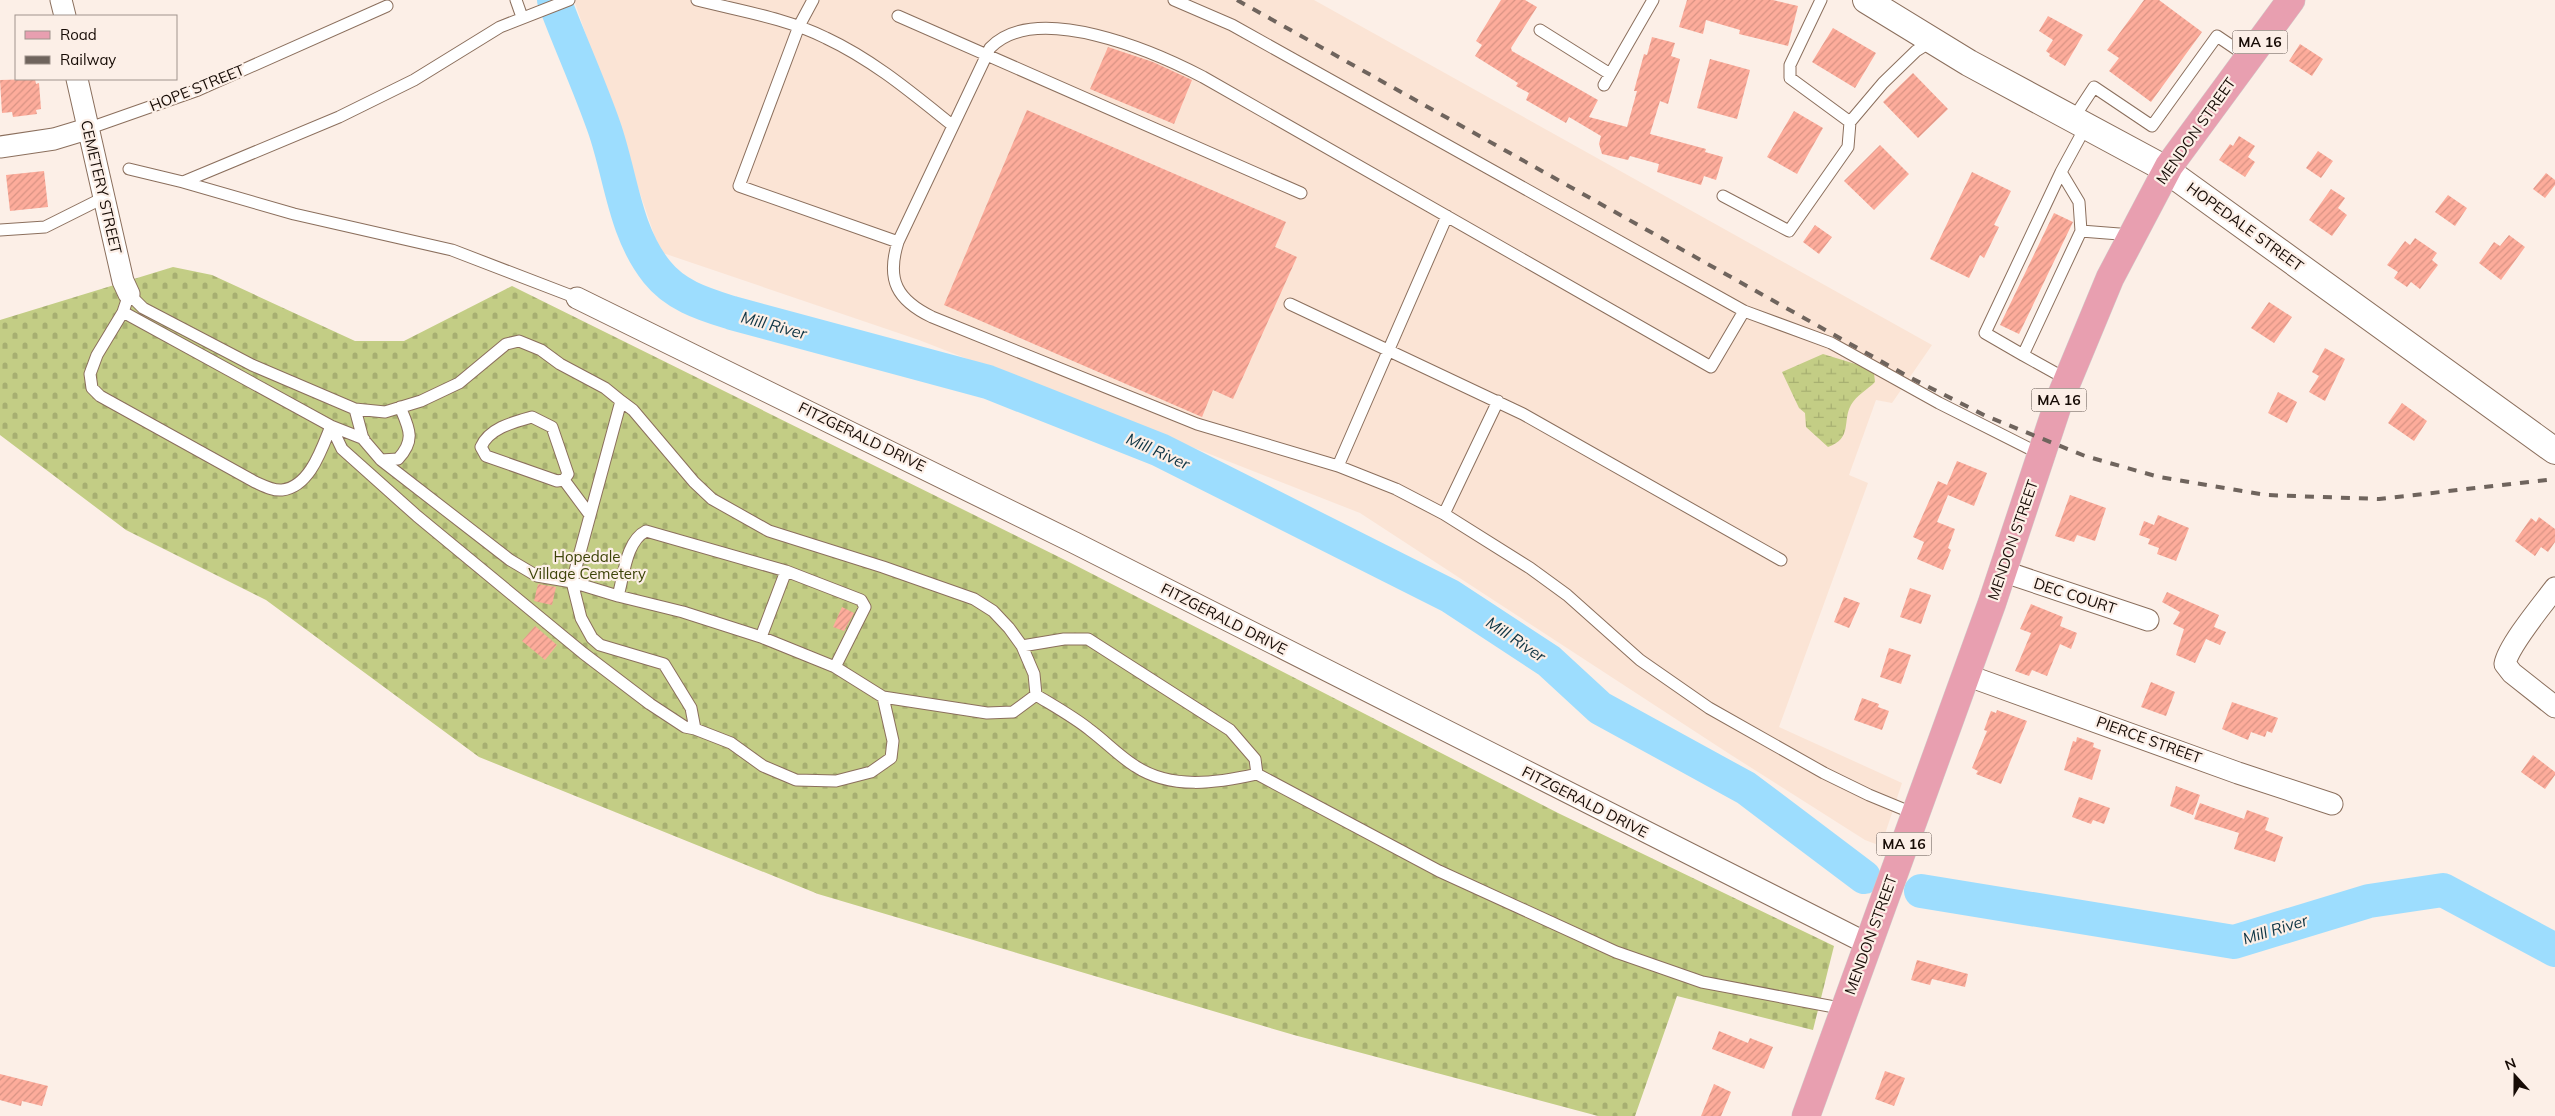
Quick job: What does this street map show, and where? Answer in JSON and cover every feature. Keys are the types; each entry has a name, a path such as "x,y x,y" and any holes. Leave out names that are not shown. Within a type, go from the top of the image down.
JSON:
{"main road":[{"name":"MENDON STREET","path":"1806,1116 1966,675 2068,380 2110,278 2166,170 2290,0"}],"street":[{"path":"62,0 65,15"},
{"name":"HOPEDALE STREET","path":"1866,0 1932,40 2166,170 2555,451"},
{"name":"CEMETERY STREET","path":"77,80 123,281 126,303"},
{"name":"HOPE STREET","path":"0,147 54,139 87,129"},
{"name":"FITZGERALD DRIVE","path":"577,298 1075,543 1868,944"},
{"name":"DEC COURT","path":"2002,571 2148,620"},
{"path":"2555,588 2506,658 2508,669 2555,707"},
{"name":"PIERCE STREET","path":"1966,675 2238,773 2332,804"}],"lane":[{"path":"516,0 526,16"},
{"path":"183,182 339,117 414,80 489,33 526,16 569,0"},
{"path":"697,0 799,26 825,37 867,60 952,125"},
{"path":"814,0 799,26 739,186 898,242"},
{"path":"1174,0 1232,25 1744,312 1831,343 1939,403 2042,455"},
{"path":"1604,85 1653,0"},
{"path":"1821,0 1790,64 1790,78 1850,122"},
{"name":"HOPE STREET","path":"87,129 198,90 387,6"},
{"path":"898,16 1301,193"},
{"path":"1744,312 1712,367 1203,77 1118,39 1081,30 1027,30 1001,38 986,54 898,242 893,263 896,284 900,294 918,310 1197,424 1338,466 1396,489 1444,514 1549,581 1640,660 1708,708 1824,773 1869,795 1916,814"},
{"path":"1540,30 1610,74"},
{"path":"2068,380 1986,333 2061,172 2094,87 2152,126 2217,36 2248,57"},
{"path":"1724,196 1789,231 1848,148 1850,122 1896,70 1916,51 1932,40"},
{"path":"129,169 183,182 294,214 452,250 577,298"},
{"path":"2023,355 2081,231 2079,202 2061,172"},
{"path":"0,230 46,227 103,198"},
{"path":"1338,466 1448,216"},
{"path":"2081,231 2132,235"},
{"path":"126,303 143,308 252,365 355,409 385,412 421,401 459,383 506,344 519,341 541,350 560,364 605,388 633,410 694,482 712,499 769,531 883,567 974,599 993,610 1022,646 1034,674 1036,695"},
{"path":"126,303 97,355 90,374 92,388 100,396 255,482 272,489 293,487 303,478 318,460 331,426"},
{"path":"126,303 142,325 331,426 364,439"},
{"path":"1290,304 1498,401 1781,560"},
{"path":"621,401 572,582 581,618 592,638 613,650 643,656 664,664 691,708 695,729"},
{"path":"1444,514 1498,401"},
{"path":"381,460 398,459 406,450 410,439 400,407"},
{"path":"355,409 358,425 364,439 381,460 510,560 537,576 572,582 618,596 683,612 761,637 835,668 883,697 987,714 1013,712 1036,695"},
{"path":"532,417 552,427 568,474 564,480 557,481 486,456 481,447 484,439 508,424 532,417"},
{"path":"331,426 342,449 418,516 583,653 650,704 685,727 731,743 763,766 796,780 836,781 871,772 891,758 893,741 883,697"},
{"path":"564,480 590,515"},
{"path":"618,596 633,544 637,536 646,531 786,571 861,600 865,607 835,668"},
{"path":"761,637 786,571"},
{"path":"1022,646 1064,639 1088,639 1230,730 1255,759 1257,774"},
{"path":"1036,695 1090,730 1135,766 1155,777 1194,782 1227,781 1257,774 1439,871 1616,952 1702,982 1845,1009"}],"shaded area":[{"path":"574,0 1314,0 1932,345 1892,403 1876,400 1849,475 1868,483 1779,727 1902,783 1881,846 1865,840 1728,753 1360,513 919,340 660,252"}],"green space":[{"name":"Hopedale Village Cemetery","path":"173,267 212,275 355,341 404,341 512,286 1069,562 1558,813 1834,946 1813,1030 1677,996 1635,1116 1598,1116 1294,1035 818,894 479,757 266,600 126,530 0,435 0,320"},
{"path":"1823,354 1862,366 1874,373 1875,382 1853,402 1848,411 1844,434 1841,439 1828,447 1806,427 1805,413 1799,408 1782,372"}],"building":[{"path":"1501,0 1525,0 1537,7 1511,48 1512,51 1598,100 1589,117 1627,127 1637,91 1634,91 1644,54 1647,55 1652,37 1675,43 1671,56 1680,59 1668,104 1660,101 1650,134 1706,149 1705,152 1723,157 1716,180 1704,176 1701,185 1657,172 1659,164 1630,156 1628,160 1602,154 1599,144 1601,136 1569,117 1566,123 1526,100 1529,93 1516,86 1518,83 1475,56 1482,45 1476,41"},
{"path":"1687,0 1773,0 1798,6 1788,46 1739,34 1740,30 1706,20 1703,34 1679,27"},
{"path":"2144,0 2159,0 2202,32 2151,102 2109,71 2119,58 2107,50"},
{"path":"2048,16 2083,35 2065,66 2049,56 2050,54 2046,51 2053,40 2039,31"},
{"path":"1833,28 1876,53 1855,88 1812,62"},
{"path":"2300,44 2323,59 2312,76 2289,61"},
{"path":"1108,47 1153,62 1192,80 1174,124 1090,89"},
{"path":"1710,59 1750,70 1737,119 1697,108"},
{"path":"1913,73 1948,109 1918,138 1883,102"},
{"path":"0,80 35,80 36,84 39,83 41,109 36,110 37,114 13,117 12,112 2,113"},
{"path":"1027,110 1286,222 1275,247 1297,257 1233,399 1213,390 1202,417 944,305"},
{"path":"1794,111 1823,128 1797,174 1767,157"},
{"path":"2239,136 2255,146 2248,157 2255,162 2245,177 2219,160 2230,144 2233,146"},
{"path":"1880,145 1909,174 1874,210 1844,181"},
{"path":"2318,151 2333,161 2321,178 2306,168"},
{"path":"44,171 48,207 10,211 6,175"},
{"path":"1972,172 2011,191 1994,225 1999,227 1984,258 1980,255 1969,278 1930,259"},
{"path":"2546,173 2555,180 2555,185 2545,198 2533,189"},
{"path":"2331,189 2345,198 2338,208 2347,215 2332,236 2309,220"},
{"path":"2448,195 2467,208 2455,226 2435,212"},
{"path":"2054,213 2073,222 2019,334 2000,325"},
{"path":"1815,225 1832,237 1819,254 1803,242"},
{"path":"2509,235 2525,247 2501,280 2479,263 2494,242 2500,246"},
{"path":"2415,238 2437,253 2432,260 2438,265 2420,289 2411,282 2407,287 2394,278 2398,272 2387,265 2405,241 2410,245"},
{"path":"2269,302 2292,317 2274,343 2251,328"},
{"path":"2325,348 2345,359 2325,401 2309,392 2319,376 2312,372"},
{"path":"2278,392 2297,402 2287,423 2268,413"},
{"path":"2402,403 2427,421 2414,441 2388,423"},
{"path":"1957,461 1987,473 1974,506 1948,495 1937,522 1955,529 1948,548 1951,550 1943,570 1917,559 1924,542 1913,537 1938,481 1947,485"},
{"path":"2070,495 2106,508 2095,541 2077,535 2074,542 2055,536"},
{"path":"2158,515 2189,528 2176,561 2157,554 2159,548 2148,544 2150,539 2139,535 2144,521 2154,525"},
{"path":"2539,517 2555,529 2555,542 2548,552 2541,547 2535,556 2515,541 2531,518 2536,522"},
{"path":"538,584 556,587 552,605 534,601"},
{"path":"1910,588 1931,595 1921,624 1900,617"},
{"path":"2167,592 2219,615 2214,627 2226,632 2220,645 2206,639 2195,663 2176,655 2184,629 2173,624 2180,612 2162,602"},
{"path":"1844,597 1860,603 1849,628 1834,622"},
{"path":"2031,604 2063,617 2060,626 2077,633 2071,649 2060,644 2047,676 2032,670 2029,676 2015,671 2031,633 2020,629"},
{"path":"842,607 854,613 844,631 833,627"},
{"path":"535,626 557,645 545,660 522,641"},
{"path":"1889,648 1911,655 1901,684 1880,677"},
{"path":"2151,682 2175,692 2166,716 2141,707"},
{"path":"1862,698 1879,704 1878,707 1889,711 1882,730 1854,720"},
{"path":"2232,702 2278,718 2272,733 2267,731 2265,737 2251,732 2248,740 2222,729"},
{"path":"1997,710 2027,721 2001,784 1976,774 1978,771 1972,768 1987,731 1984,730 1991,711 1996,713"},
{"path":"2077,737 2094,743 2093,747 2101,750 2092,780 2064,770 2073,741 2076,742"},
{"path":"2533,755 2555,772 2555,775 2545,789 2521,772"},
{"path":"2176,786 2200,795 2193,815 2170,806"},
{"path":"2079,797 2110,808 2104,824 2093,820 2091,824 2072,817"},
{"path":"2200,803 2244,819 2247,810 2269,818 2265,830 2283,837 2275,862 2234,849 2239,833 2194,819"},
{"path":"1917,960 1968,974 1965,987 1932,979 1930,985 1911,980"},
{"path":"1719,1031 1748,1043 1750,1038 1773,1047 1764,1069 1712,1049"},
{"path":"1885,1071 1905,1078 1894,1106 1875,1099"},
{"path":"0,1074 48,1086 42,1106 22,1101 21,1106 0,1100"},
{"path":"1714,1084 1731,1092 1721,1116 1701,1116"}],"waterway":[{"name":"Mill River","path":"554,0 604,127 624,202 637,239 657,272 673,287 691,298 732,313 988,382 1160,450 1450,596 1549,661 1600,708 1746,788 1864,877"},
{"name":"Mill River","path":"1921,891 2234,942 2369,901 2443,890 2555,950"}],"railway":[{"path":"1237,0 1911,378 1986,416 2085,456 2159,477 2266,495 2379,499 2555,479"}]}
